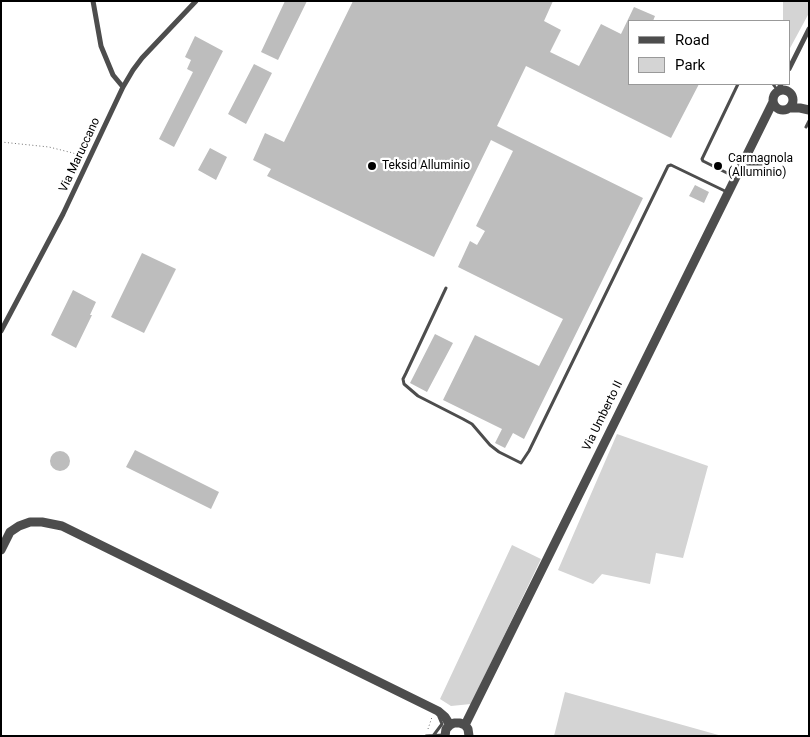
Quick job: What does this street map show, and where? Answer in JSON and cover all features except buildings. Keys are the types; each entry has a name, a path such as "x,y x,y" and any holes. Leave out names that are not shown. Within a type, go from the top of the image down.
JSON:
{"street":[{"path":"93,1 102,46 113,75 123,87"},
{"name":"Via Maruccano","path":"1,331 63,214 123,87 133,70 196,1"},
{"path":"790,66 809,29"},
{"path":"780,86 791,93 792,104 784,111 775,106 773,96 780,86"},
{"path":"792,104 806,108"},
{"name":"Via Umberto II","path":"469,732 735,177 765,119 775,106"},
{"path":"1,550 10,532 19,526 30,522 42,522 62,526 445,717 450,725"},
{"path":"445,735 446,729 454,723 460,723 469,732"}],"lane":[{"path":"735,177 702,159 738,85"},
{"path":"806,127 809,121"},
{"path":"742,164 762,164"},
{"path":"446,288 403,379 404,384 418,396 472,424 490,445 499,452 521,463 530,451 668,166 671,165 728,192"},
{"path":"433,736 442,724 435,713"},
{"path":"427,736 445,735"}],"path":[{"path":"1,142 49,147 73,153 88,160"},
{"path":"427,736 428,727 435,713"}],"green space":[{"path":"783,1 809,1 809,13 790,48 790,20 783,20"},
{"path":"617,434 708,466 683,558 656,553 650,584 602,574 593,584 558,570"},
{"path":"512,545 541,559 471,704 451,706 440,699"},
{"path":"565,692 722,736 554,736"}],"place":[{"name":"Teksid Alluminio","path":"372,166"},
{"name":"Carmagnola (Alluminio)","path":"718,166"}]}
